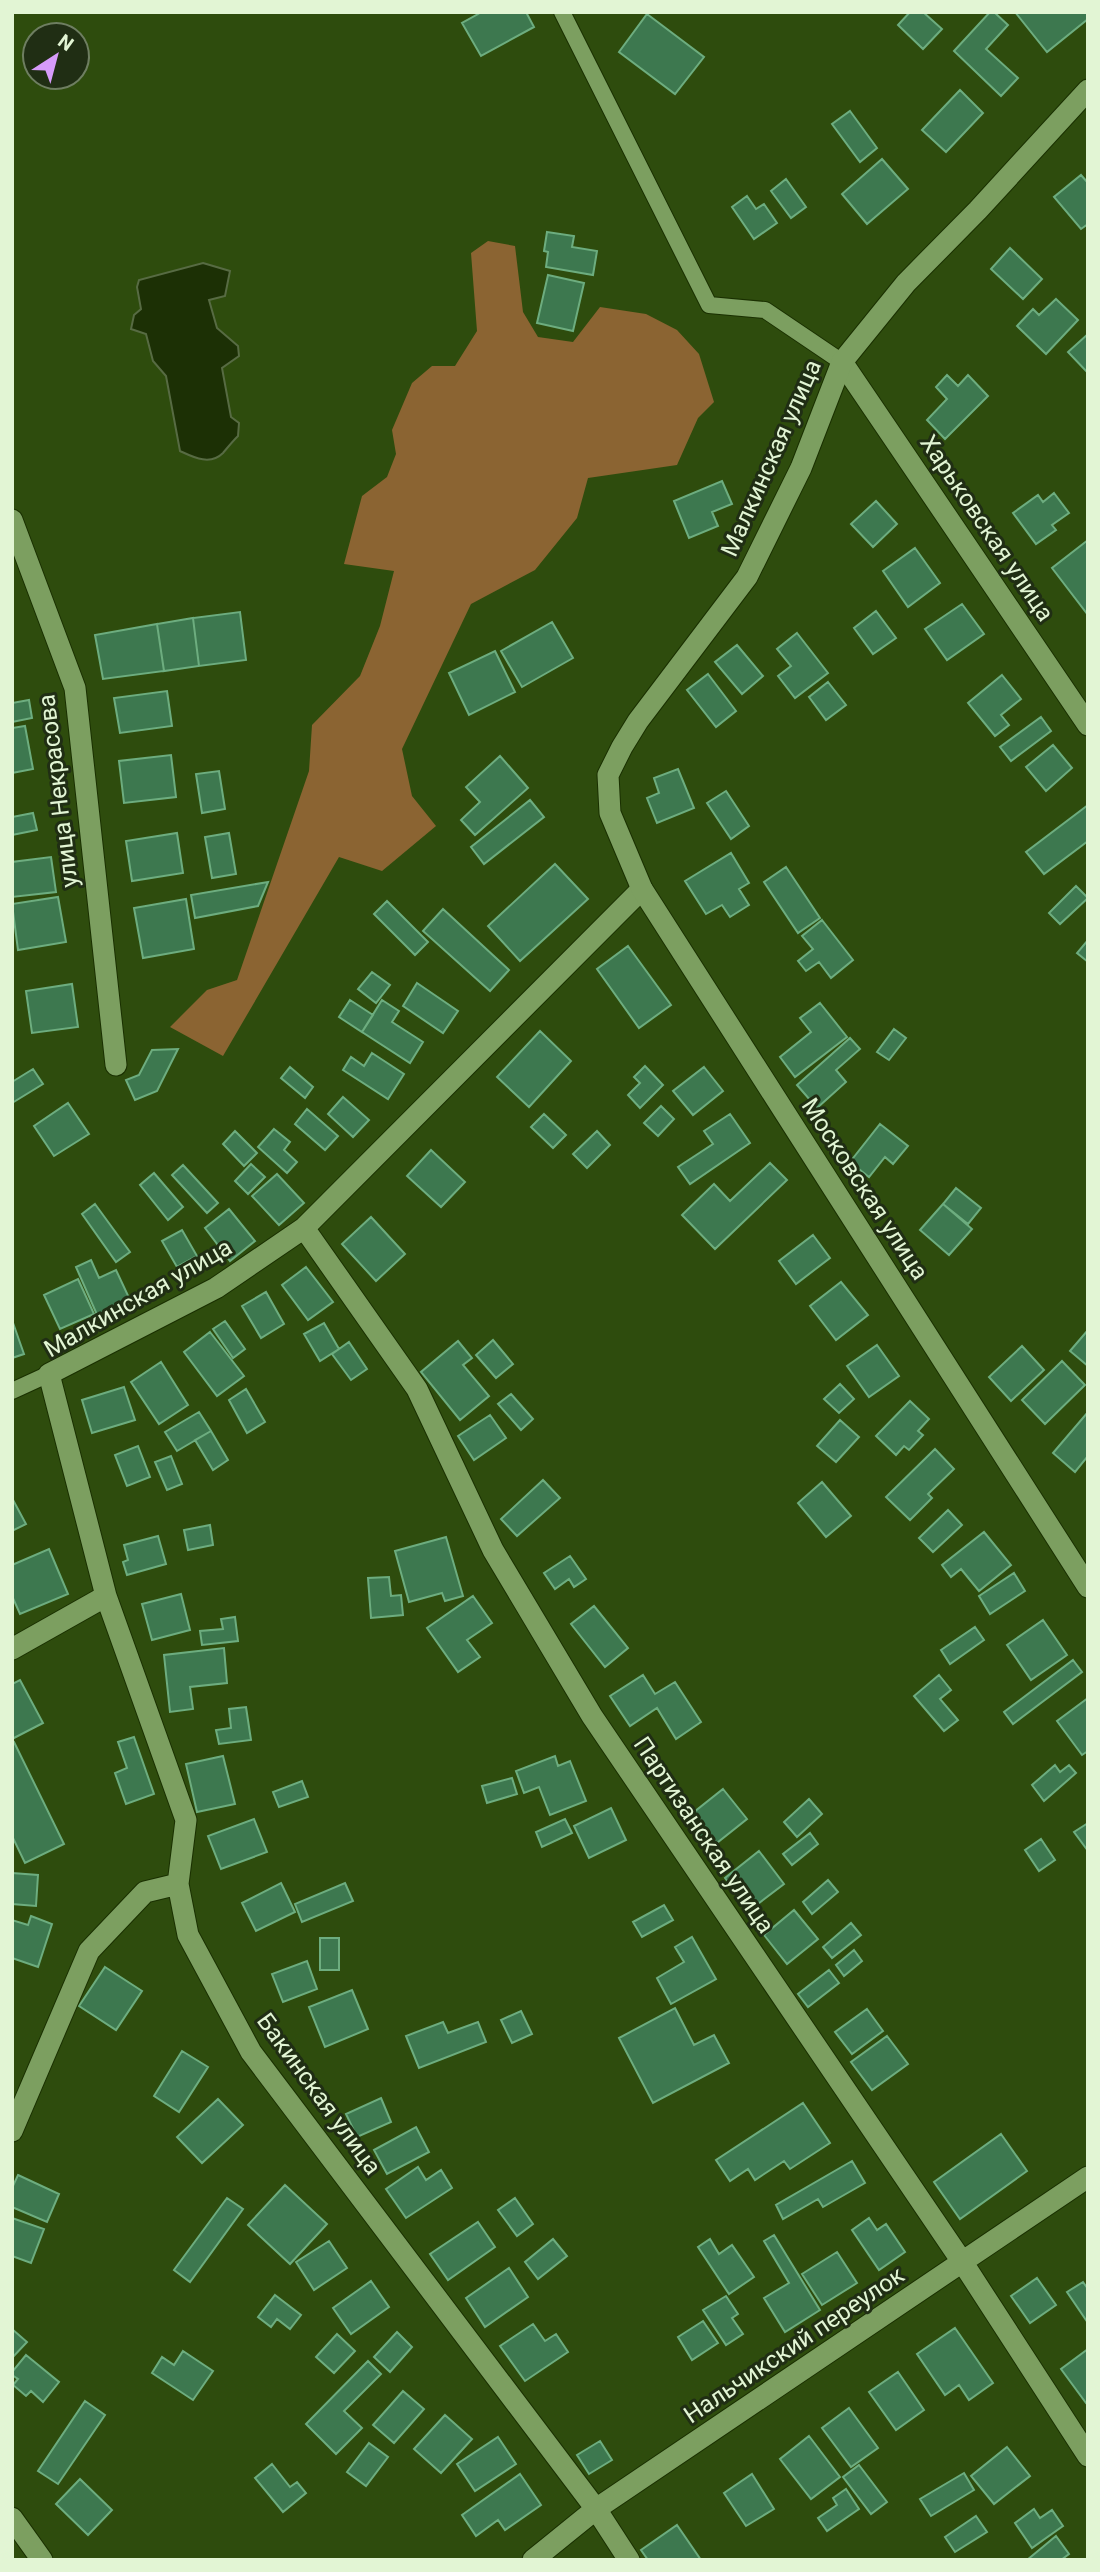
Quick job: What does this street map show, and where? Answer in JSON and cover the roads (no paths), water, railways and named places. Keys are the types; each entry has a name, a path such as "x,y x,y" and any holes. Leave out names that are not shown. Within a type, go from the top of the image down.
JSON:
{"street":[{"name":"Малкинская улица","path":"610,813 608,775 638,721 747,577 801,468 842,362 906,283 978,210 1088,90"},
{"name":"Харьковская улица","path":"842,362 1088,725"},
{"name":"улица Некрасова","path":"12,520 75,688 116,1065"},
{"name":"Московская улица","path":"610,813 642,888 1088,1587"},
{"name":"Малкинская улица","path":"106,1596 49,1374 216,1287 304,1228 642,888"},
{"name":"Партизанская улица","path":"304,1228 417,1389 493,1550 592,1716 963,2263 1088,2456"},
{"path":"12,1649 106,1596"},
{"name":"Бакинская улица","path":"106,1596 186,1819 178,1884 188,1935 250,2052 596,2509 629,2560"},
{"path":"12,2131 89,1951 145,1892 178,1884"},
{"name":"Нальчикский переулок","path":"533,2560 596,2509 1088,2177"},
{"path":"12,2518 42,2560"}],"lane":[{"path":"562,12 709,305 765,310 842,362"},
{"path":"12,1391 49,1374"}]}
